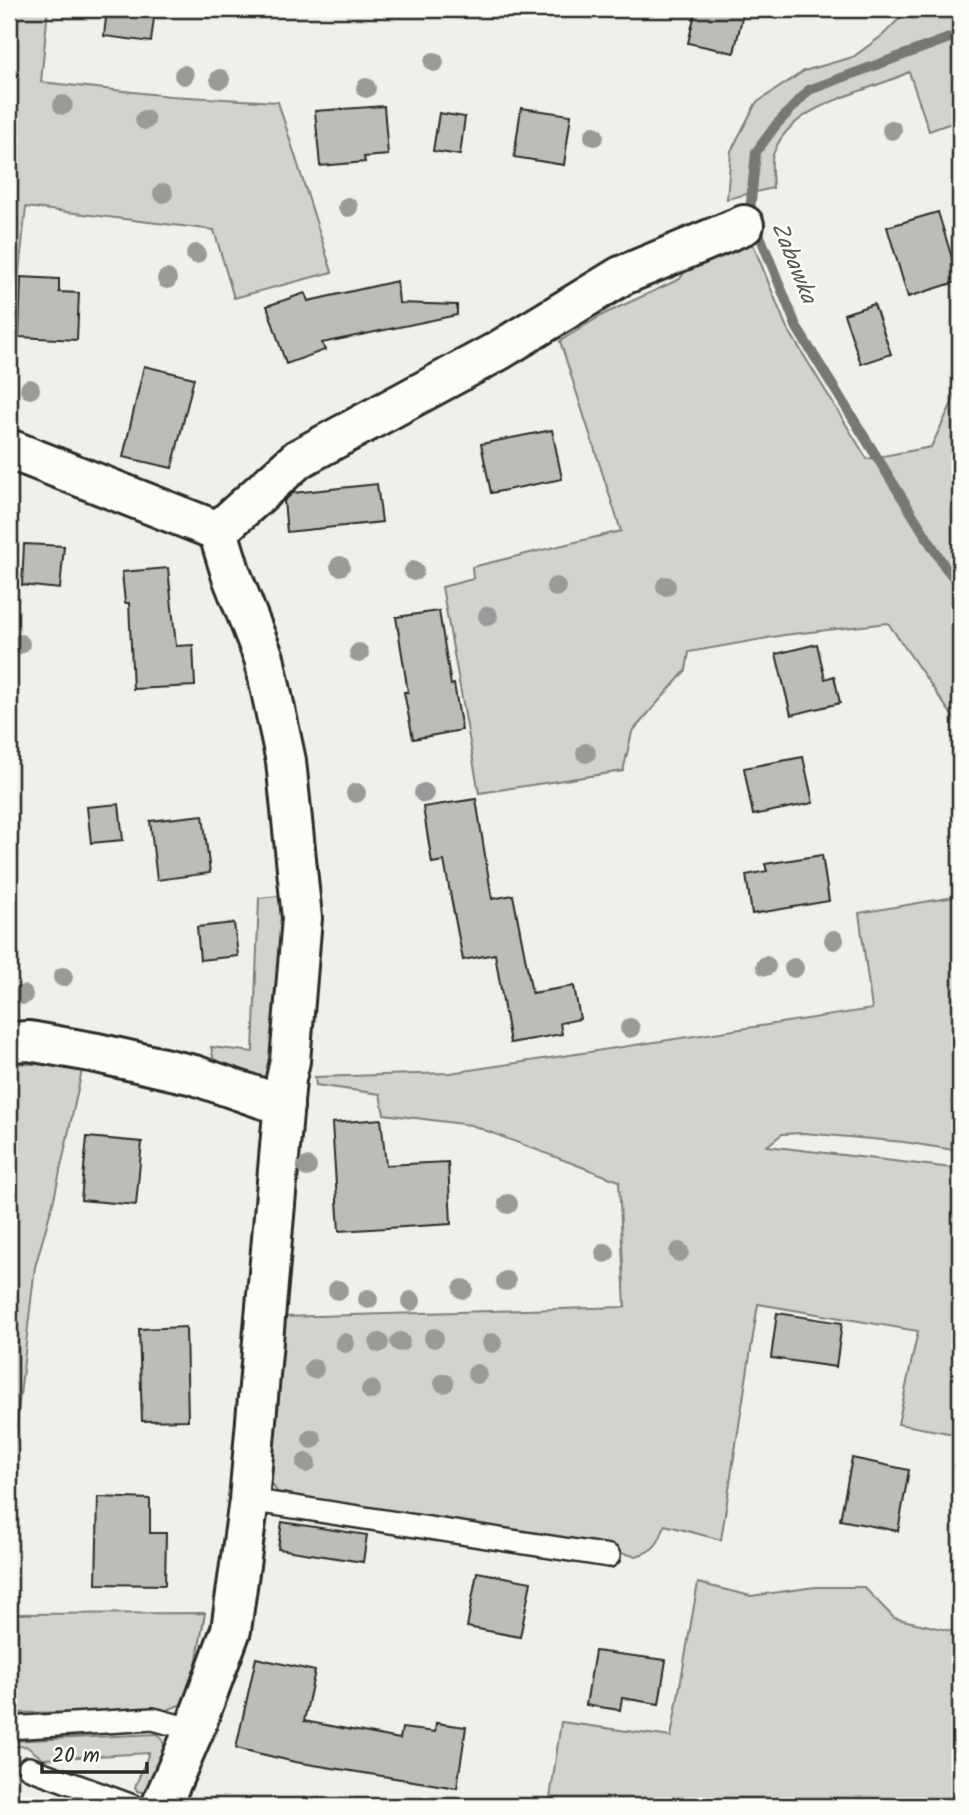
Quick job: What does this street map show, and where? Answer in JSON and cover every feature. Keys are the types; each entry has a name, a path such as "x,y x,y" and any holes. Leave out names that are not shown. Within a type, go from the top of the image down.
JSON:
{"street":[{"path":"218,531 298,459 489,356 621,276 753,221"},
{"path":"9,449 218,531"},
{"path":"161,1806 194,1730 231,1630 249,1500 302,918 286,761 264,658 231,574 218,531"},
{"path":"9,1042 29,1041 70,1048 194,1075 284,1106"}],"lane":[{"path":"249,1500 610,1556"},
{"path":"9,1728 153,1719 194,1730"},
{"path":"29,1768 133,1806"}],"shaded area":[{"path":"9,9 48,9 41,82 170,96 278,102 332,272 234,298 214,230 26,207 9,366"},
{"path":"909,9 960,9 960,120 929,131 909,72 812,111 782,137 773,155 773,188 727,199 731,151 756,103 804,71 853,57 883,35"},
{"path":"743,235 753,244 786,326 867,459 931,447 960,386 960,727 888,623 784,635 689,652 686,670 632,732 623,771 479,793 442,587 473,579 472,567 621,531 560,341 604,314 680,279 696,254"},
{"path":"287,895 274,1067 265,1077 214,1062 211,1047 253,1052 259,898"},
{"path":"960,896 960,1151 904,1142 804,1133 782,1134 767,1146 960,1169 960,1435 898,1424 918,1331 758,1304 721,1540 665,1525 655,1545 648,1552 636,1556 277,1492 271,1482 283,1317 625,1307 619,1181 471,1125 384,1114 380,1094 316,1085 315,1077 450,1073 872,1009 859,913"},
{"path":"9,1063 83,1066 54,1199 35,1267 17,1421 9,1534"},
{"path":"698,1583 751,1596 815,1587 864,1587 894,1618 960,1633 960,1806 549,1806 561,1722 671,1737"},
{"path":"205,1613 191,1693 182,1704 165,1711 9,1713 9,1614"},
{"path":"158,1734 164,1746 163,1754 147,1793 137,1791 135,1787 149,1753 43,1759 26,1746 9,1747 9,1741"}],"building":[{"path":"107,9 155,9 151,42 104,36"},
{"path":"696,9 744,9 734,53 688,43"},
{"path":"384,106 388,155 364,157 365,162 320,166 315,111"},
{"path":"521,108 571,115 564,165 514,157"},
{"path":"439,113 465,117 460,155 433,151"},
{"path":"938,212 959,281 908,297 887,227"},
{"path":"21,277 59,279 59,292 79,293 77,340 19,337"},
{"path":"397,281 399,303 457,305 457,315 322,343 325,350 286,364 267,306 305,293 308,301"},
{"path":"874,304 891,354 861,364 844,314"},
{"path":"144,366 194,378 172,468 123,457"},
{"path":"552,430 562,479 491,493 481,444"},
{"path":"377,484 382,522 287,532 284,501 293,493"},
{"path":"24,544 64,546 60,589 22,585"},
{"path":"168,568 176,646 193,645 195,686 133,689 129,603 125,603 122,572"},
{"path":"439,611 451,685 454,684 462,730 413,739 404,692 408,692 396,617"},
{"path":"817,644 825,679 834,676 840,703 791,715 776,654"},
{"path":"803,757 813,803 753,815 744,768"},
{"path":"476,799 492,899 513,895 532,993 574,986 580,1019 560,1023 562,1034 510,1043 495,954 463,960 444,861 432,863 423,807"},
{"path":"119,804 123,840 91,843 87,807"},
{"path":"203,815 210,873 157,880 150,821"},
{"path":"822,855 829,901 752,914 746,875 767,871 765,864"},
{"path":"234,923 238,956 200,960 197,927"},
{"path":"381,1119 386,1165 448,1162 451,1224 339,1231 332,1123"},
{"path":"87,1137 142,1142 136,1205 81,1200"},
{"path":"777,1313 842,1323 836,1367 771,1358"},
{"path":"186,1327 188,1420 142,1421 139,1329"},
{"path":"852,1458 909,1470 898,1531 840,1520"},
{"path":"98,1497 150,1499 150,1533 166,1533 165,1585 96,1584"},
{"path":"282,1522 367,1535 363,1562 278,1549"},
{"path":"477,1572 531,1582 520,1637 467,1627"},
{"path":"595,1651 666,1660 659,1704 622,1698 620,1710 586,1705"},
{"path":"256,1658 315,1671 304,1721 400,1739 402,1728 435,1732 436,1723 466,1727 457,1788 295,1762 236,1748"}],"waterway":[{"name":"Zabawka","path":"960,34 809,90 776,125 756,152 750,211 797,328 945,567 960,585"}]}
